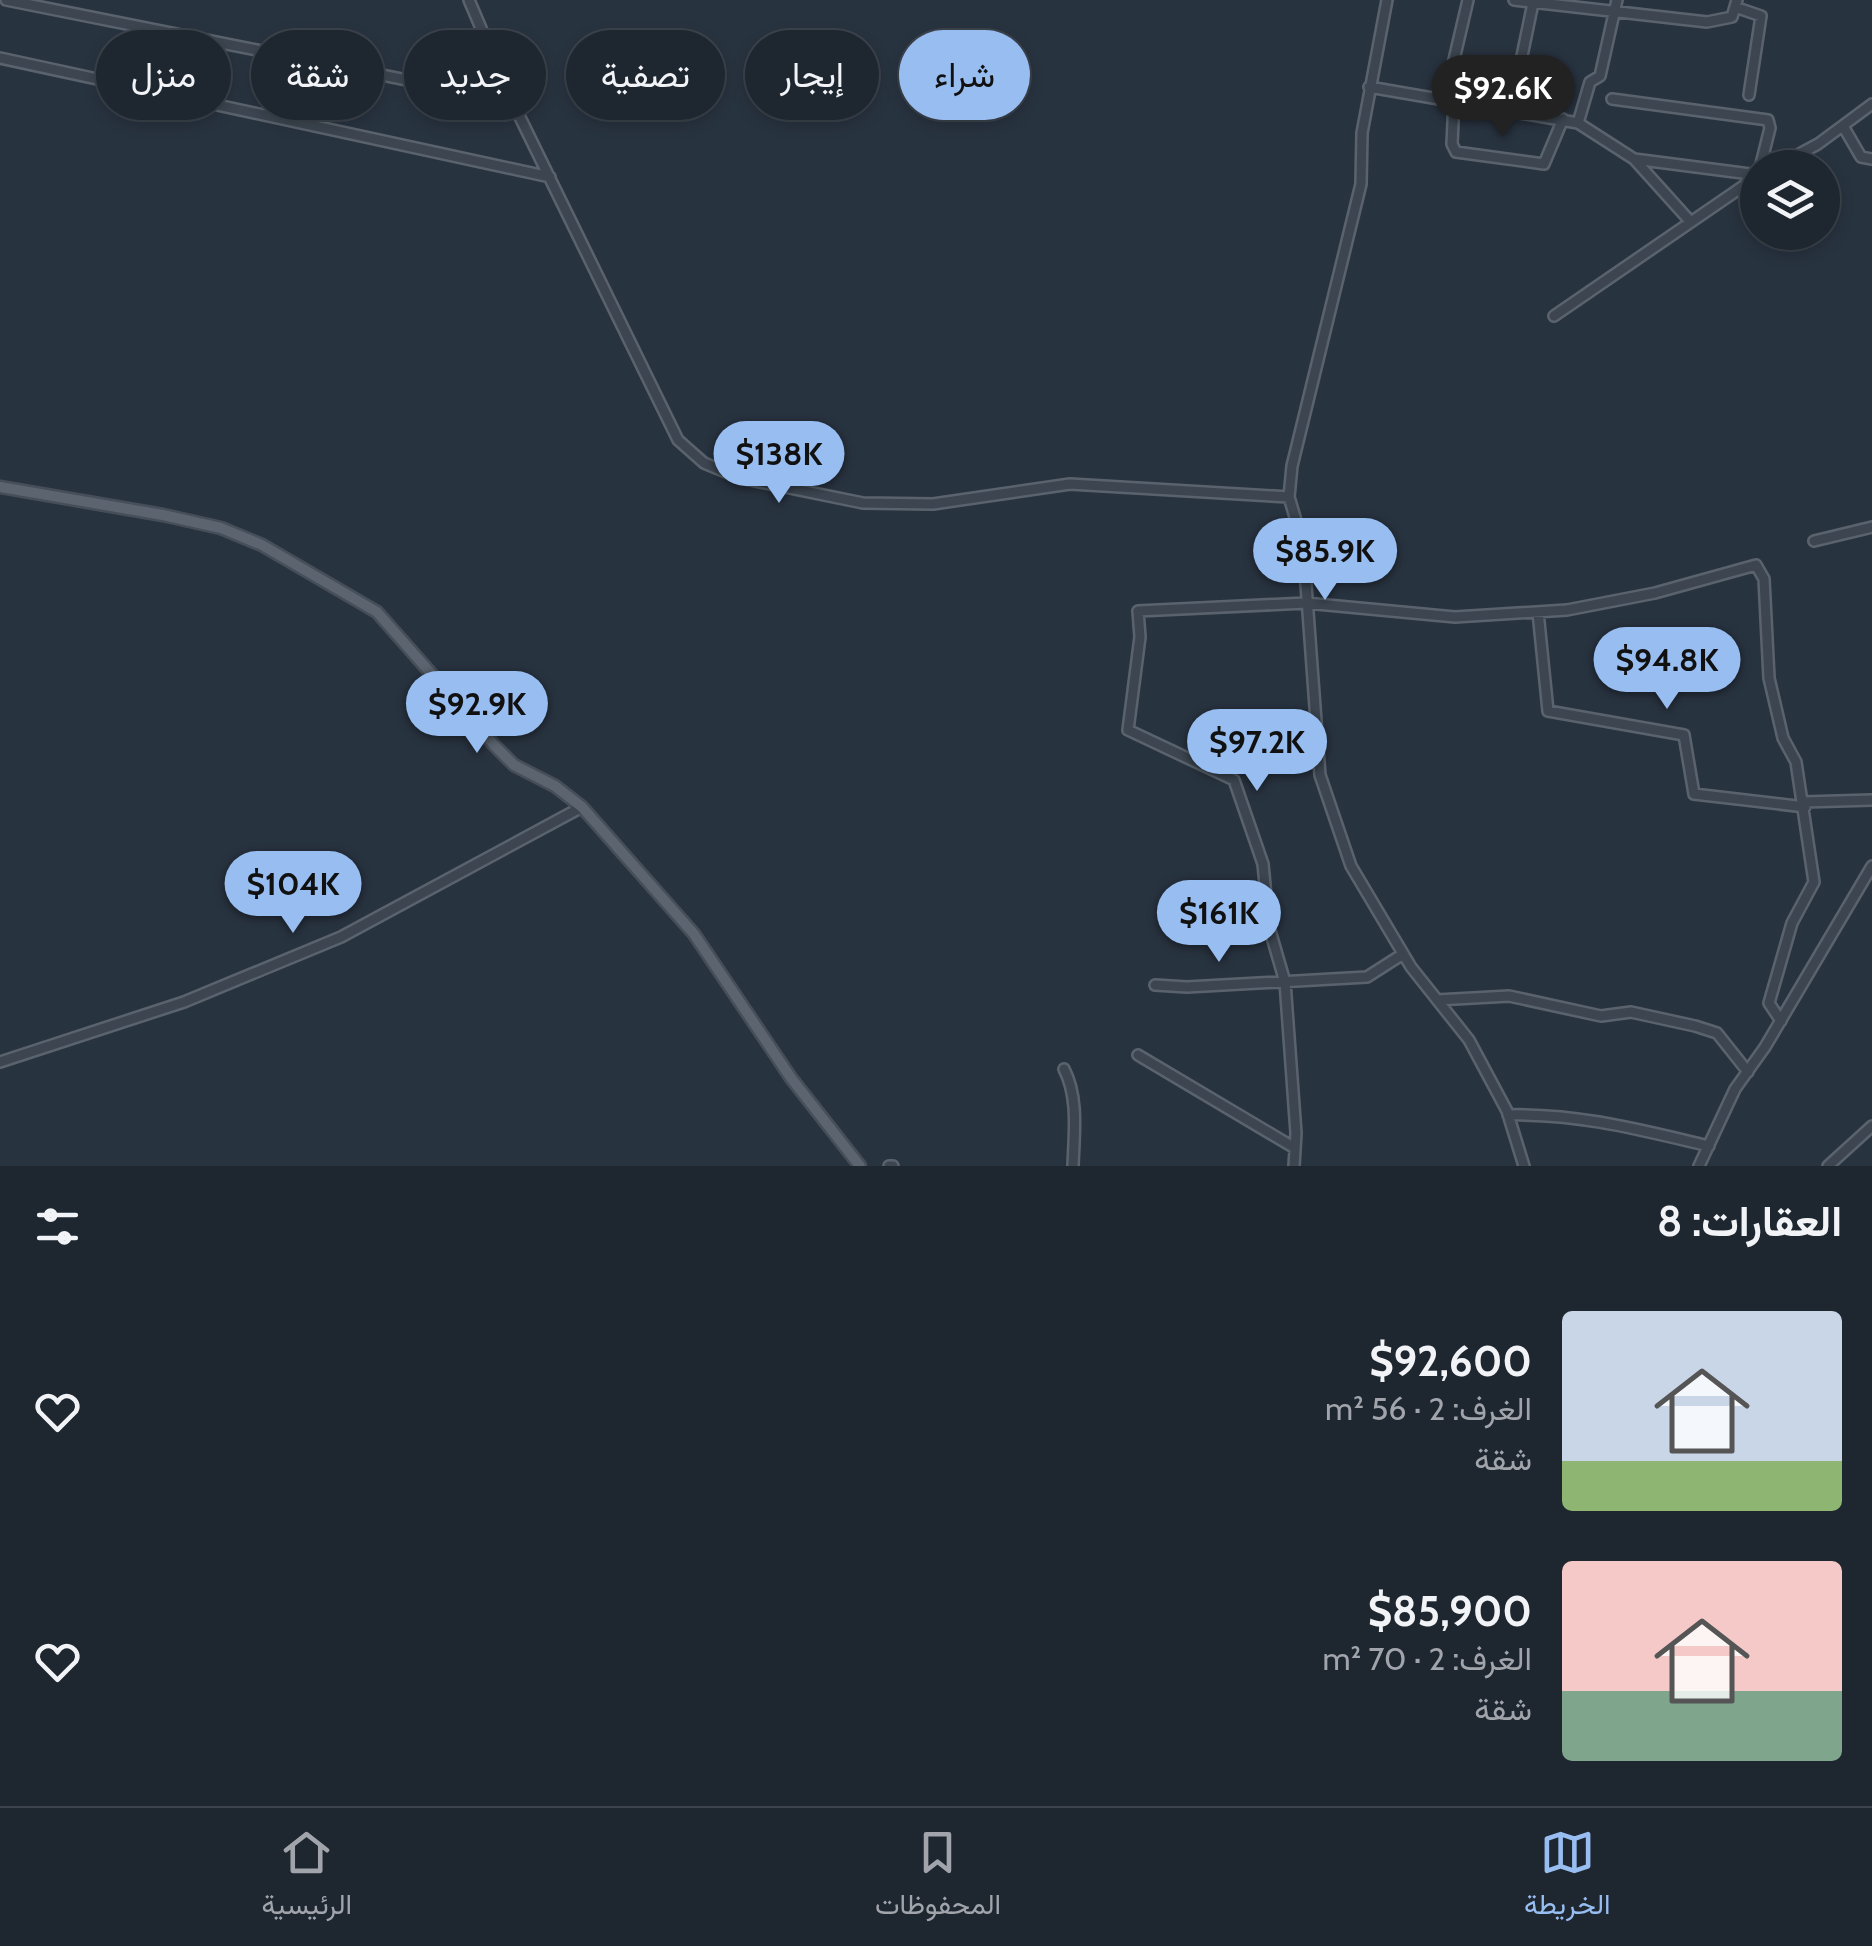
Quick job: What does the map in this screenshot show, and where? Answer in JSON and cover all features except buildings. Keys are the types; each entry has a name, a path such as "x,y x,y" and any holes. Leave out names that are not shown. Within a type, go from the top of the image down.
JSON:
{"main road":[{"path":"0,487 221,528 331,582 378,612 514,765 554,786 582,808 694,934 791,1078 860,1166"}],"street":[{"path":"6,0 404,79"},
{"path":"469,0 482,30"},
{"path":"1387,0 1369,87 1361,184 1292,466 1290,496 1303,544 1320,775 1351,866 1403,954 1469,1040 1508,1114 1524,1166"},
{"path":"1468,0 1450,99 1452,144 1456,152 1544,164 1563,118"},
{"path":"1514,0 1708,22 1732,17 1736,4 1761,16 1749,94"},
{"path":"1578,123 1590,82 1600,76 1617,0"},
{"path":"1510,109 1540,3"},
{"path":"0,58 550,177"},
{"path":"1369,87 1578,123 1634,158 1689,220"},
{"path":"1612,99 1768,120 1764,150"},
{"path":"1803,150 1872,104"},
{"path":"522,120 678,440 704,463 740,478 901,506 1070,484 1290,496"},
{"path":"1844,126 1861,157 1872,159"},
{"path":"1634,158 1740,173"},
{"path":"1554,316 1740,186"},
{"path":"1814,541 1872,527"},
{"path":"1294,1166 1296,1133 1285,982 1269,928 1263,864 1234,780 1128,730 1140,638 1138,611 1306,603 1455,617 1538,612 1655,593 1756,565 1764,579 1770,678 1805,804 1814,882 1792,923 1772,983 1769,1003 1781,1021"},
{"path":"1538,612 1548,711 1684,735 1694,794 1805,804 1872,800"},
{"path":"0,1062 184,1002 341,937 582,808"},
{"path":"1698,1166 1748,1072 1870,873"},
{"path":"1155,985 1366,977 1403,954"},
{"path":"1437,1000 1509,996 1600,1016 1631,1012 1679,1022 1717,1033 1748,1072"},
{"path":"1138,1055 1293,1147"},
{"path":"1064,1069 1071,1082 1074,1111 1073,1166"},
{"path":"1508,1114 1599,1120 1708,1146"},
{"path":"1828,1166 1872,1126"}]}
